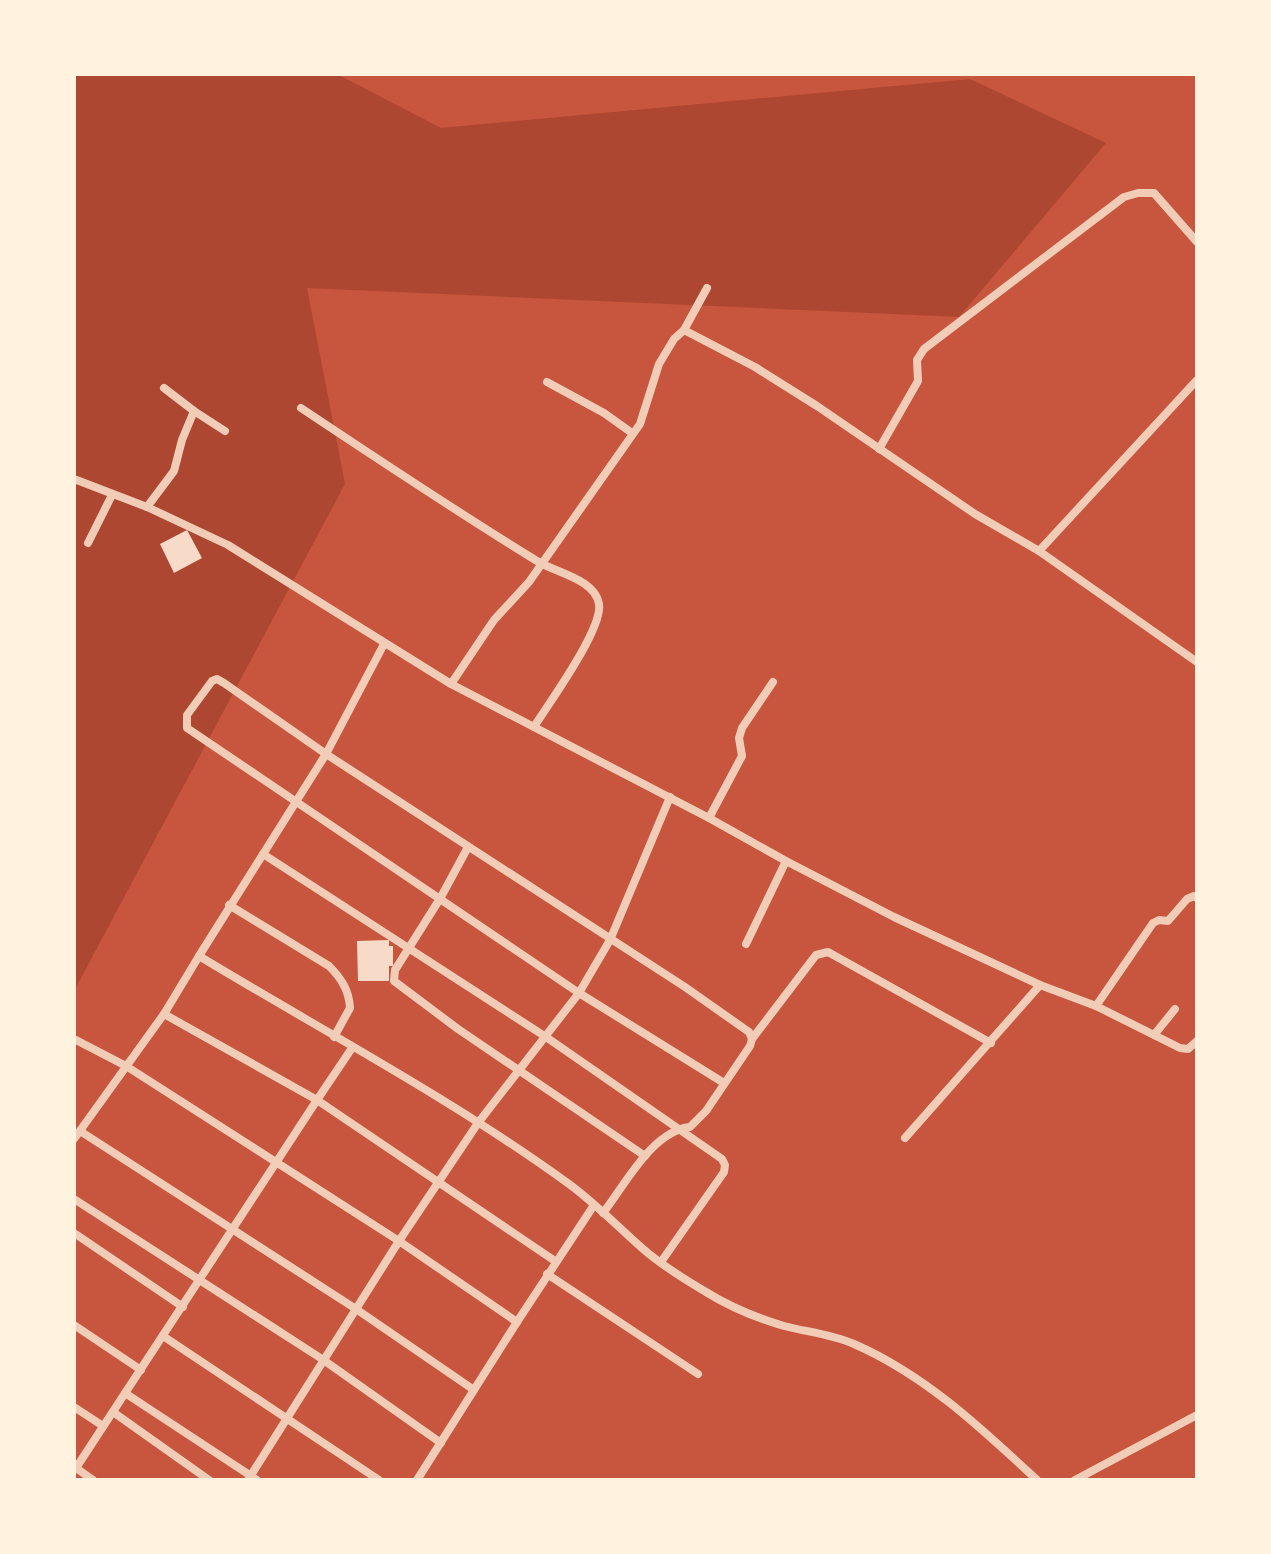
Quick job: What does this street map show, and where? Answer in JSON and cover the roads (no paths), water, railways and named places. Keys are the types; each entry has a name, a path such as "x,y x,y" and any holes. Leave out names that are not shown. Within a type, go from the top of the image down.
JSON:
{"street":[{"path":"879,449 918,381 917,360 924,349 1124,197 1154,193 1197,242"},
{"path":"451,684 494,620 541,564 640,424 659,364 674,339 684,330 707,288"},
{"path":"684,330 755,367 975,514 1039,551 1197,662"},
{"path":"1039,551 1197,380"},
{"path":"547,382 604,413 632,433"},
{"path":"164,388 225,431"},
{"path":"301,408 541,564 590,587 599,600 600,613 590,637 534,727"},
{"path":"147,507 174,471 194,411"},
{"path":"74,479 147,507 228,545 451,684 894,917 1040,985 1096,1006 1180,1048 1188,1049 1197,1041"},
{"path":"88,543 112,495"},
{"path":"384,644 326,754 229,905 164,1014 76,1133 356,1309 474,1390"},
{"path":"724,1083 579,993 441,897 296,803 187,728 187,715 212,681 217,679 224,683 326,754 685,987 749,1032 752,1039"},
{"path":"709,818 742,756 739,738 742,728 773,682"},
{"path":"125,1393 252,1479 322,1359 438,1181 478,1123 579,993 610,940 670,797"},
{"path":"468,847 395,970 397,985 645,1156"},
{"path":"263,854 546,1037 722,1159 724,1172 661,1262"},
{"path":"746,944 786,861"},
{"path":"1096,1006 1153,923 1168,921 1187,899 1197,898"},
{"path":"229,905 337,973 345,985 350,1008 334,1037"},
{"path":"603,1213 657,1142 676,1128 690,1127 697,1121 752,1039 821,951 828,952 991,1043"},
{"path":"199,956 352,1048 416,1082 572,1185 661,1262 708,1293 737,1308 786,1326 832,1336 890,1363 936,1391 1037,1480"},
{"path":"905,1138 1040,985"},
{"path":"1154,1035 1175,1009"},
{"path":"164,1014 317,1100 555,1261"},
{"path":"74,1039 126,1066 276,1161 517,1322"},
{"path":"93,1480 75,1468 352,1048"},
{"path":"74,1199 322,1359 441,1443"},
{"path":"417,1480 555,1261 594,1205"},
{"path":"74,1233 183,1307"},
{"path":"547,1274 698,1374"},
{"path":"74,1325 141,1370"},
{"path":"163,1336 379,1480"},
{"path":"74,1407 103,1426"},
{"path":"113,1412 209,1480"},
{"path":"1075,1480 1197,1415"}]}
